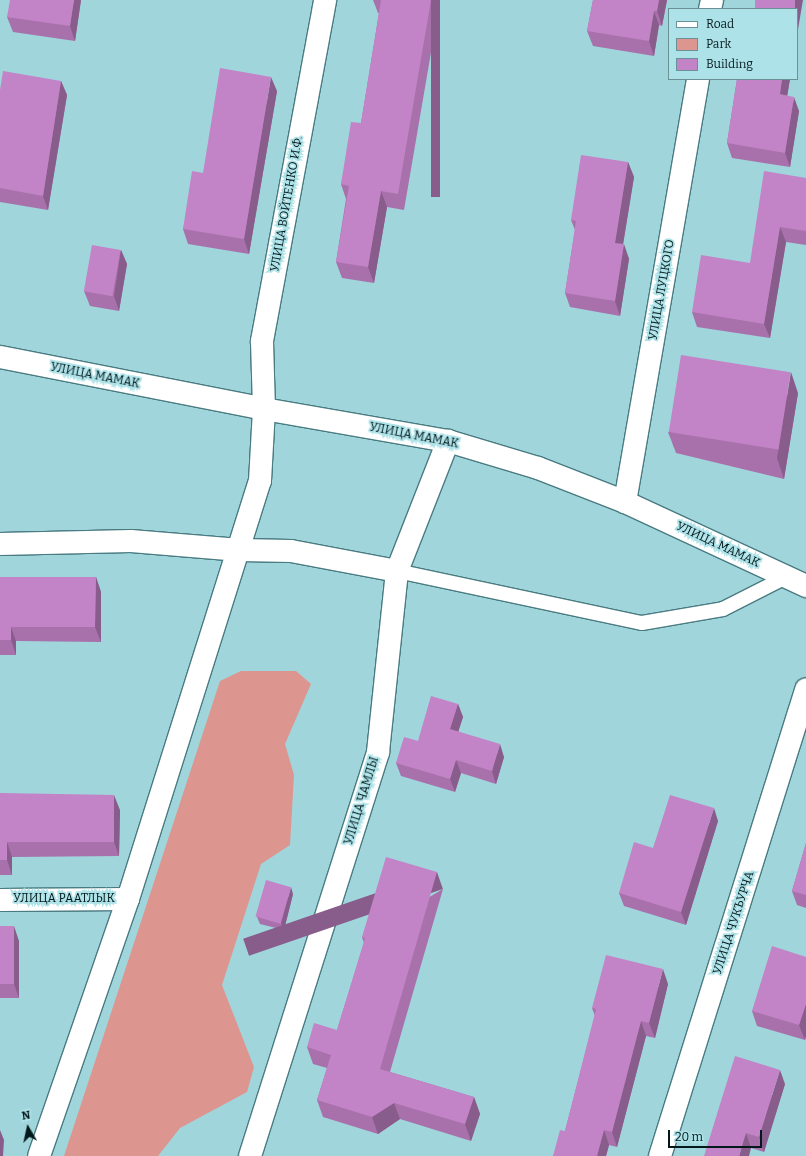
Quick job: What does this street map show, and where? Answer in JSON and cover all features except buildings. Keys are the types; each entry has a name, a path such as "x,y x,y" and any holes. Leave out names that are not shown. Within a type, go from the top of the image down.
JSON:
{"street":[{"name":"УЛИЦА ВОЙТЕНКО И.Ф.","path":"40,1156 128,899 240,550 260,481 264,409 262,341 324,0"},
{"name":"УЛИЦА ЛУЦКОГО","path":"625,502 698,80"},
{"name":"УЛИЦА МАМАК","path":"0,357 264,409 448,441 538,468 625,502 806,586"},
{"name":"УЛИЦА ЧАМЛЫ","path":"250,1156 378,752 398,571 448,441"},
{"path":"0,544 131,541 240,550 291,550 398,571"},
{"name":"УЛИЦА ЧУКЪУРЧА","path":"660,1156 806,689"},
{"name":"УЛИЦА РААТЛЫК","path":"0,900 128,899"}],"lane":[{"path":"398,571 642,623 723,609 786,577"}],"green space":[{"path":"241,671 296,671 311,684 285,744 294,775 290,845 261,864 222,985 254,1067 247,1092 180,1128 158,1156 64,1156 220,681"}]}
